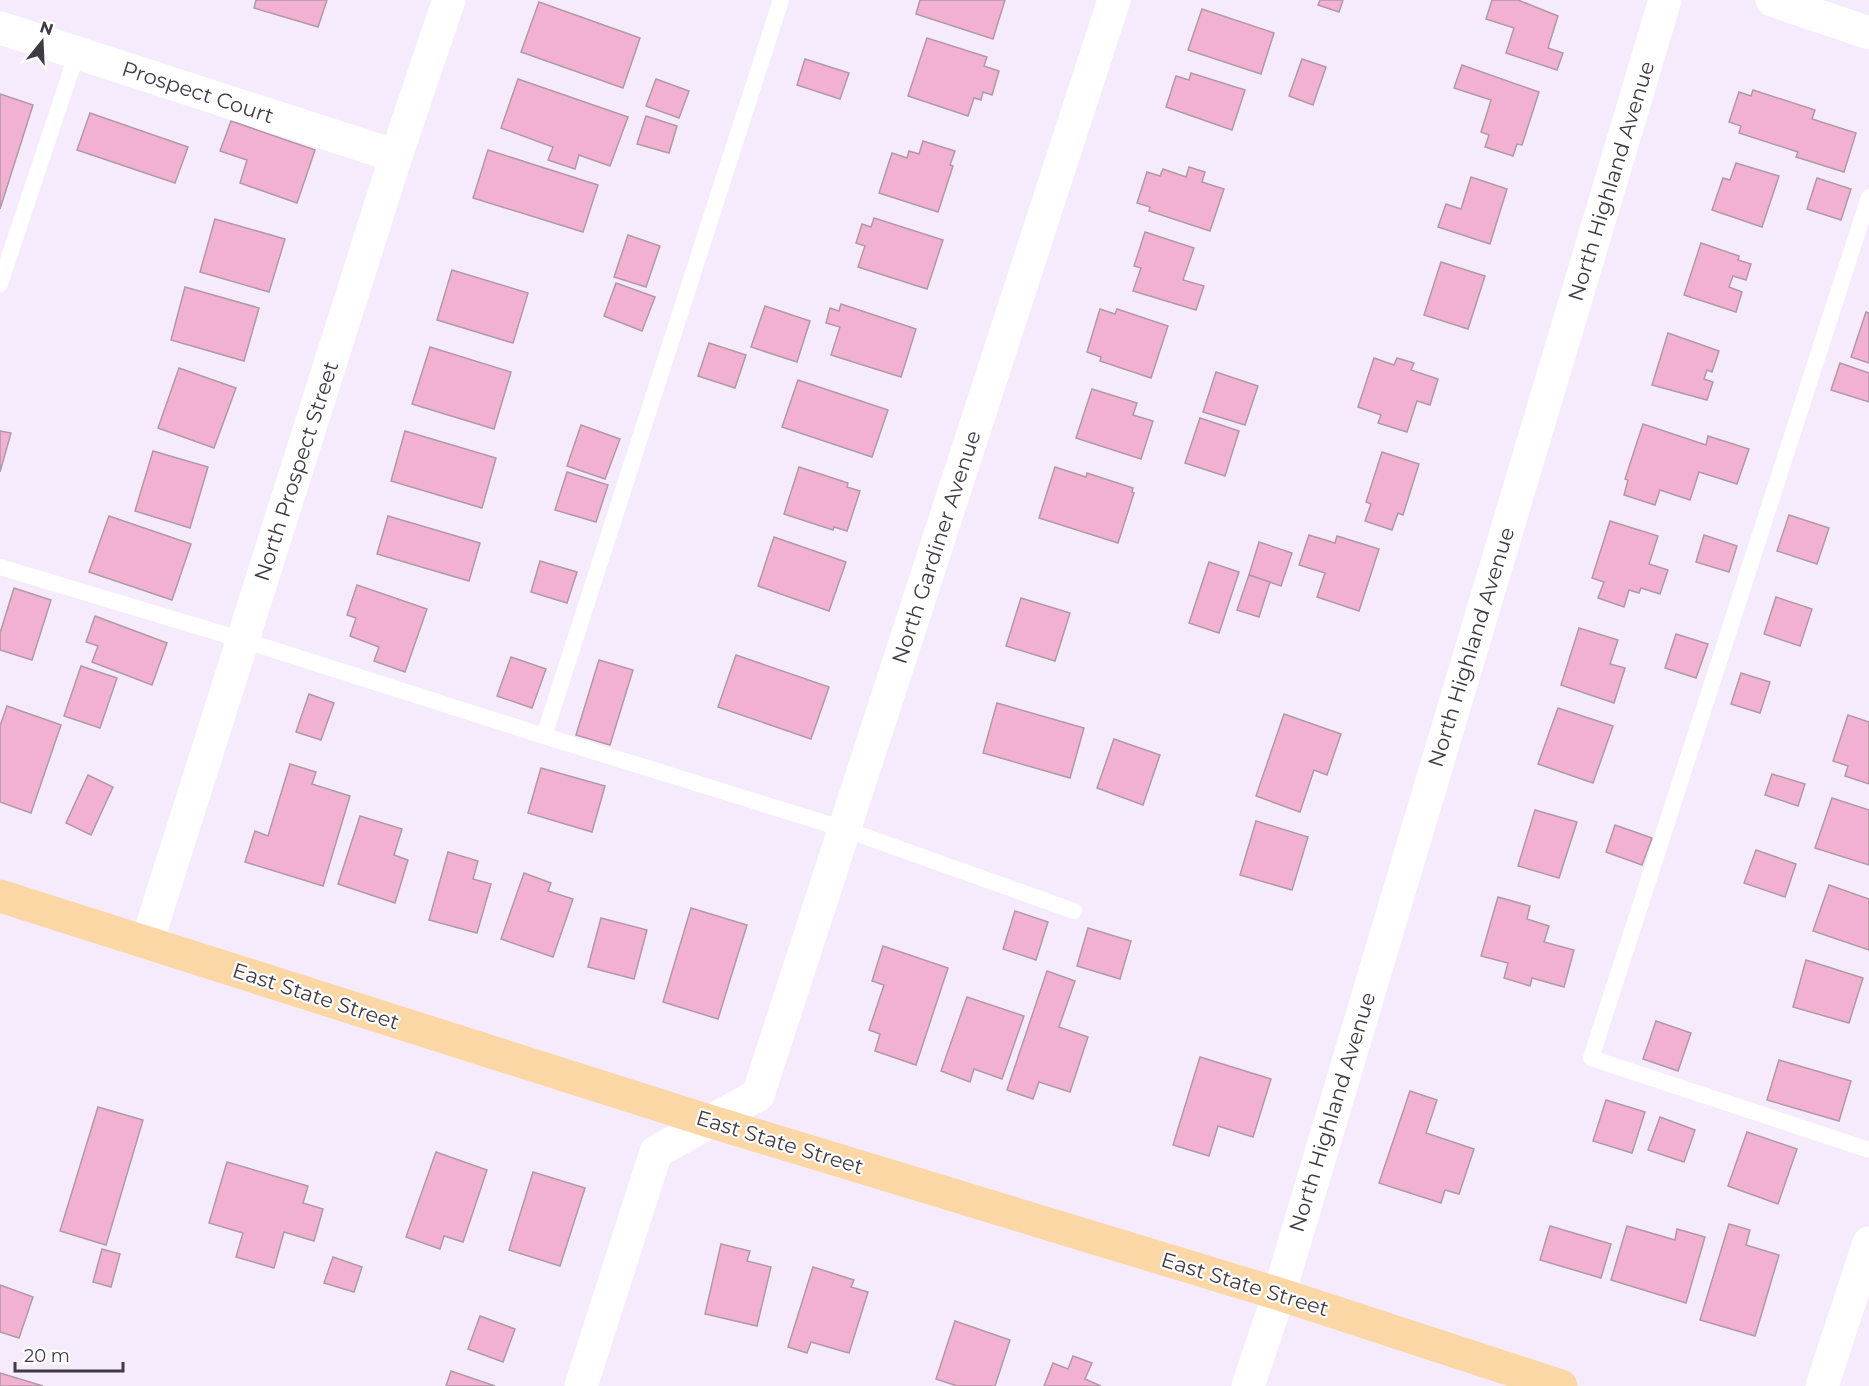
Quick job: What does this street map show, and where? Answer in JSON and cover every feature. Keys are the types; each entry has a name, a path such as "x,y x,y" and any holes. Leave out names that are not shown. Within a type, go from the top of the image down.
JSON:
{"main road":[{"name":"East State Street","path":"0,896 709,1120 1278,1294 1560,1386"}],"street":[{"name":"North Prospect Street","path":"147,942 396,156 449,0"},
{"name":"North Gardiner Avenue","path":"709,1120 758,1095 1114,0"},
{"name":"North Highland Avenue","path":"1248,1386 1278,1294 1665,0"},
{"path":"1772,0 1869,33"},
{"name":"Prospect Court","path":"0,28 396,156"},
{"path":"581,1386 656,1152 709,1120"},
{"path":"1822,1386 1869,1243"}],"lane":[{"path":"544,736 781,0"},
{"path":"0,284 77,53"},
{"path":"1869,197 1591,1058 1869,1150"},
{"path":"0,567 243,640 844,829 1074,911"}],"building":[{"path":"256,0 327,0 318,27 254,8"},
{"path":"920,0 1005,0 993,39 916,14"},
{"path":"1320,0 1343,0 1339,12 1318,5"},
{"path":"1492,0 1518,0 1558,16 1548,48 1563,53 1557,70 1506,53 1514,28 1486,19"},
{"path":"539,2 640,38 623,88 521,52"},
{"path":"1202,9 1274,33 1261,74 1188,50"},
{"path":"927,38 987,57 984,66 999,71 992,95 983,92 981,100 974,98 968,116 908,96"},
{"path":"805,59 849,73 840,99 797,85"},
{"path":"1302,59 1326,67 1313,105 1289,96"},
{"path":"1462,65 1539,92 1522,145 1517,144 1513,156 1485,147 1489,135 1481,132 1491,100 1454,88"},
{"path":"1191,73 1245,90 1232,130 1166,107 1176,76 1189,80"},
{"path":"518,79 628,117 610,166 579,155 575,169 548,160 553,147 501,128"},
{"path":"656,79 689,91 679,118 646,106"},
{"path":"1753,90 1815,110 1812,119 1856,133 1844,172 1796,157 1798,152 1739,133 1741,126 1729,122 1739,92 1751,96"},
{"path":"0,94 33,105 0,209"},
{"path":"90,113 188,147 175,183 77,150"},
{"path":"646,116 677,126 669,153 637,144"},
{"path":"231,121 315,150 297,203 240,183 247,160 220,151"},
{"path":"923,141 955,151 950,165 953,166 938,212 879,193 892,153 907,158 909,151 919,154"},
{"path":"488,150 598,185 583,232 473,198"},
{"path":"1736,163 1779,176 1762,227 1712,210 1723,178 1730,180"},
{"path":"1189,167 1205,172 1202,182 1224,189 1210,231 1149,211 1150,207 1137,203 1147,172 1160,176 1163,169 1186,177"},
{"path":"1471,177 1507,189 1490,244 1438,227 1446,204 1461,209"},
{"path":"1817,178 1851,189 1841,220 1807,209"},
{"path":"874,218 943,240 927,289 858,267 865,246 856,243 862,224 871,227"},
{"path":"215,219 285,239 269,292 200,272"},
{"path":"1145,232 1194,248 1183,280 1204,286 1196,310 1133,291 1141,268 1134,266"},
{"path":"628,235 660,246 646,287 614,277"},
{"path":"1701,243 1739,256 1738,260 1751,264 1746,280 1733,276 1729,287 1742,292 1736,312 1684,295"},
{"path":"1441,262 1485,276 1468,329 1424,315"},
{"path":"452,270 528,293 513,343 437,320"},
{"path":"616,283 655,297 642,331 604,316"},
{"path":"185,287 259,308 244,361 171,340"},
{"path":"841,304 916,329 901,377 831,355 840,327 826,323 830,308 839,311"},
{"path":"765,306 810,321 797,362 751,347"},
{"path":"1100,309 1115,314 1117,309 1168,326 1151,378 1100,361 1101,357 1087,352"},
{"path":"1866,312 1869,313 1869,363 1851,357"},
{"path":"1668,333 1719,351 1712,372 1707,370 1704,379 1713,382 1707,400 1652,385"},
{"path":"709,343 746,355 735,388 698,376"},
{"path":"430,347 511,372 494,429 412,404"},
{"path":"1374,358 1394,365 1397,358 1414,363 1411,370 1438,379 1430,405 1417,401 1407,432 1378,423 1381,415 1358,407"},
{"path":"1840,363 1869,373 1869,402 1831,390"},
{"path":"179,368 236,388 214,448 158,428"},
{"path":"1216,372 1258,386 1245,425 1203,412"},
{"path":"798,380 888,410 872,457 782,427"},
{"path":"1092,389 1137,403 1133,415 1153,421 1141,459 1076,438"},
{"path":"1200,418 1239,431 1225,476 1185,463"},
{"path":"1643,424 1706,445 1708,436 1749,449 1737,484 1699,472 1690,500 1660,490 1655,505 1624,495 1628,480 1625,479"},
{"path":"581,425 620,439 605,479 567,466"},
{"path":"0,431 11,433 0,472"},
{"path":"405,431 496,458 482,508 391,481"},
{"path":"153,451 208,467 190,528 135,511"},
{"path":"1382,452 1419,464 1403,515 1398,513 1392,530 1365,521 1371,504 1366,502"},
{"path":"799,467 848,483 847,487 860,491 847,531 834,527 833,530 784,514"},
{"path":"1055,467 1086,477 1087,473 1133,488 1134,493 1118,543 1039,518"},
{"path":"567,472 608,485 596,522 555,510"},
{"path":"1789,515 1829,528 1817,564 1777,551"},
{"path":"109,516 191,544 172,600 89,572"},
{"path":"388,516 480,543 469,581 377,554"},
{"path":"1610,521 1658,536 1649,564 1668,570 1660,594 1641,588 1639,593 1629,590 1624,607 1598,598 1604,582 1592,578"},
{"path":"1309,535 1335,543 1337,536 1379,549 1359,611 1317,597 1325,573 1299,565"},
{"path":"1704,535 1737,546 1729,572 1696,562"},
{"path":"774,537 846,562 829,611 758,586"},
{"path":"1259,542 1292,553 1281,586 1249,575"},
{"path":"540,561 577,572 567,603 531,592"},
{"path":"1209,562 1239,572 1219,633 1189,623"},
{"path":"1249,575 1270,582 1259,617 1237,610"},
{"path":"357,585 427,609 405,672 374,661 379,647 350,636 356,618 347,615"},
{"path":"14,588 51,600 32,660 0,650 0,633"},
{"path":"1776,597 1812,609 1800,646 1764,634"},
{"path":"1021,598 1070,613 1055,661 1006,646"},
{"path":"95,616 167,643 152,685 92,662 98,646 86,642"},
{"path":"1579,628 1618,640 1610,664 1625,668 1614,703 1561,685"},
{"path":"1676,634 1708,644 1696,678 1665,668"},
{"path":"736,655 829,687 811,739 718,707"},
{"path":"511,657 546,669 532,708 497,696"},
{"path":"599,660 633,670 610,745 576,735"},
{"path":"81,666 117,678 100,728 64,716"},
{"path":"1741,673 1770,682 1760,713 1731,704"},
{"path":"309,694 334,703 321,740 296,732"},
{"path":"997,703 1084,728 1070,778 983,753"},
{"path":"7,706 61,725 31,813 0,802 0,726"},
{"path":"1558,708 1613,726 1593,783 1538,764"},
{"path":"1284,714 1341,734 1327,775 1314,770 1300,812 1256,796"},
{"path":"1848,715 1869,722 1869,784 1845,776 1848,766 1833,761"},
{"path":"1114,739 1160,755 1143,805 1097,788"},
{"path":"290,764 316,772 312,784 350,796 323,886 245,862 255,831 268,836"},
{"path":"541,768 605,786 592,832 528,813"},
{"path":"1772,774 1805,784 1798,806 1765,795"},
{"path":"88,775 113,787 91,835 66,823"},
{"path":"1832,798 1869,810 1869,865 1815,848"},
{"path":"1535,810 1577,822 1559,878 1518,866"},
{"path":"360,816 402,829 394,855 408,860 395,903 338,884"},
{"path":"1256,821 1308,837 1292,890 1240,875"},
{"path":"1615,825 1652,838 1642,865 1606,852"},
{"path":"1756,850 1796,864 1785,897 1744,883"},
{"path":"448,852 478,861 473,879 491,884 477,933 429,920"},
{"path":"524,873 551,883 548,891 573,899 553,957 501,939"},
{"path":"1829,885 1869,899 1869,950 1813,931"},
{"path":"1498,897 1530,906 1527,919 1549,926 1544,942 1574,950 1564,987 1532,978 1530,986 1504,978 1508,963 1481,956"},
{"path":"691,908 747,925 718,1019 663,1002"},
{"path":"1015,911 1048,922 1036,960 1003,949"},
{"path":"601,918 647,930 634,979 588,967"},
{"path":"1088,928 1131,941 1120,979 1077,966"},
{"path":"883,946 948,968 916,1065 875,1051 880,1034 869,1030 884,985 872,981"},
{"path":"1806,960 1863,978 1849,1023 1793,1007"},
{"path":"1047,971 1075,981 1059,1027 1088,1037 1070,1092 1039,1082 1033,1099 1007,1090"},
{"path":"967,997 1024,1016 1002,1079 974,1069 970,1082 941,1071"},
{"path":"1656,1021 1691,1033 1678,1071 1643,1059"},
{"path":"1200,1057 1271,1079 1253,1137 1218,1126 1209,1156 1173,1145"},
{"path":"1779,1060 1851,1081 1839,1121 1767,1100"},
{"path":"1410,1091 1437,1100 1426,1133 1474,1149 1459,1194 1445,1190 1441,1203 1379,1183"},
{"path":"1606,1100 1645,1112 1632,1153 1593,1141"},
{"path":"98,1107 143,1120 106,1245 60,1231"},
{"path":"1660,1117 1695,1130 1684,1162 1648,1150"},
{"path":"1747,1132 1797,1149 1778,1204 1728,1186"},
{"path":"436,1152 487,1170 463,1242 444,1236 440,1249 406,1237"},
{"path":"227,1162 308,1186 303,1203 323,1209 314,1241 284,1232 274,1268 236,1257 243,1233 209,1223"},
{"path":"533,1172 585,1188 560,1266 509,1250"},
{"path":"1729,1224 1750,1230 1746,1245 1779,1255 1755,1336 1700,1320"},
{"path":"1550,1226 1611,1244 1601,1278 1540,1260"},
{"path":"1627,1226 1675,1240 1677,1229 1705,1237 1686,1303 1611,1280"},
{"path":"721,1244 750,1251 747,1261 771,1267 757,1326 705,1314"},
{"path":"102,1249 120,1254 111,1287 93,1282"},
{"path":"333,1257 362,1267 354,1292 324,1283"},
{"path":"813,1267 854,1280 851,1287 868,1292 849,1353 811,1342 807,1353 788,1347"},
{"path":"0,1285 33,1297 19,1338 0,1332"},
{"path":"480,1316 515,1329 503,1362 468,1349"},
{"path":"955,1321 1010,1340 995,1386 957,1386 936,1379"},
{"path":"1073,1356 1092,1363 1085,1379 1101,1386 1044,1386 1053,1363 1068,1369"},
{"path":"451,1371 495,1386 446,1386"},
{"path":"0,1373 43,1386 0,1386"}]}
